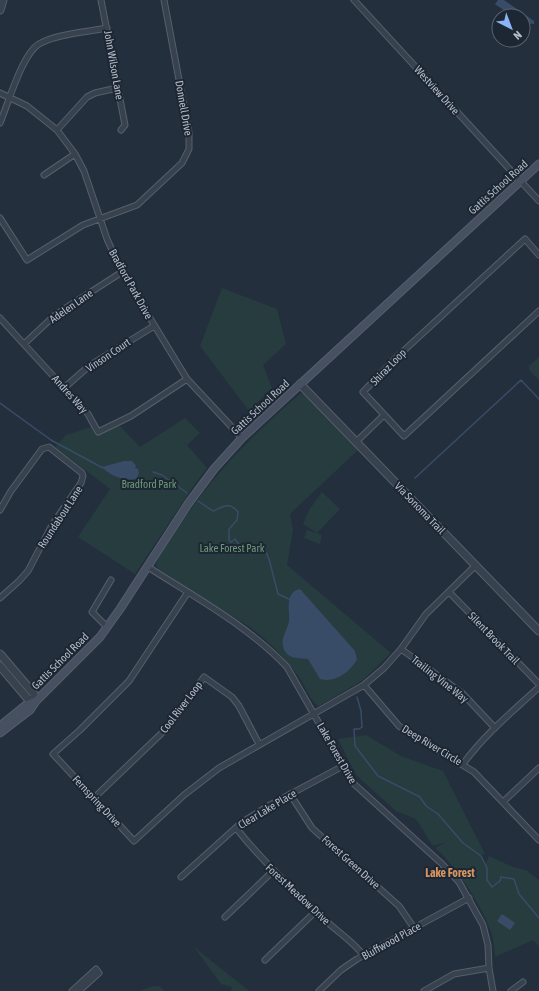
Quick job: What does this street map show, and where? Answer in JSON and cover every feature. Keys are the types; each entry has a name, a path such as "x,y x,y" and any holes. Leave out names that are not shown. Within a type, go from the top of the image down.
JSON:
{"main road":[{"name":"Gattis School Road","path":"0,733 30,710 36,701 79,659 107,627 198,490 242,438 539,164"},
{"name":"Gattis School Road","path":"0,726 26,705 36,701"}],"street":[{"path":"0,10 3,0"},
{"name":"John Wilson Lane","path":"101,0 125,125 121,130"},
{"name":"Donnell Drive","path":"0,218 27,260 83,225 136,204 182,163 189,149 189,133 164,0"},
{"name":"Westview Drive","path":"354,0 539,201"},
{"path":"0,123 26,58 36,46 51,39 107,28"},
{"path":"57,130 87,97 95,93 117,88"},
{"name":"Bradford Park Drive","path":"0,93 27,106 57,130 75,154 84,171 111,249 122,272 187,379 242,438"},
{"path":"44,175 75,154"},
{"name":"Shiraz Loop","path":"539,254 525,239 389,364 363,392 404,436 539,312"},
{"name":"Adelen Lane","path":"24,344 55,315 122,272"},
{"name":"Andres Way","path":"0,318 88,414 98,432 131,416 187,379"},
{"name":"Vinson Court","path":"64,388 89,366 154,326"},
{"name":"Via Sonoma Trail","path":"300,384 539,631"},
{"path":"356,442 384,415"},
{"name":"Roundabout Lane","path":"0,510 11,491 42,449 49,447 82,473 83,476 81,484 52,525 28,570 19,581 0,598"},
{"name":"Fernspring Drive","path":"188,592 129,681 80,730 53,754 95,797 134,841 201,781 219,768 364,685 384,668 401,649 426,614 476,566"},
{"name":"Lake Forest Drive","path":"148,567 235,622 272,652 287,667 342,766 359,789 450,871 469,898 483,925 488,945 489,968 493,991"},
{"path":"107,627 92,612 111,580"},
{"name":"Silent Brook Trail","path":"449,592 539,684"},
{"name":"Trailing Vine Way","path":"401,649 462,693 495,728"},
{"path":"0,654 34,694 36,701"},
{"path":"0,666 28,698 36,701"},
{"name":"Cool River Loop","path":"95,797 165,730 177,716 204,677 232,698 239,706 259,744"},
{"name":"Deep River Circle","path":"364,685 399,726 474,772 539,840"},
{"path":"463,764 474,749 539,687"},
{"name":"Clear Lake Place","path":"181,877 236,828 256,813 342,766"},
{"path":"503,802 539,768"},
{"name":"Forest Green Drive","path":"290,794 312,828 399,906 414,928"},
{"name":"Forest Meadow Drive","path":"236,828 273,871 316,911 352,941 364,956"},
{"path":"225,917 273,871"},
{"name":"Bluffwood Place","path":"319,991 341,970 469,898"},
{"path":"265,960 316,911"},
{"path":"424,991 454,974 489,968"},
{"path":"72,991 96,969 99,973 79,991"},
{"path":"511,991 523,982"}],"green space":[{"path":"222,288 277,309 286,344 263,365 272,388 249,411 200,346"},
{"path":"539,357 539,380 529,370 529,366"},
{"name":"Lake Forest Park","path":"300,394 304,394 358,450 290,514 293,530 287,565 391,653 363,680 319,706 315,704 289,663 264,638 250,627 158,569 156,565 162,552 189,512 218,475 265,425"},
{"name":"Bradford Park","path":"185,418 200,433 187,445 207,468 135,574 78,537 110,489 55,447 66,435 91,427 96,436 119,425 140,447"},
{"path":"322,492 340,509 317,533 303,524 309,510"},
{"path":"307,530 322,535 320,544 304,538"},
{"path":"366,735 401,756 443,771 485,854 480,855 485,866 489,856 513,867 526,870 539,880 539,946 533,940 495,957 494,943 491,932 474,897 459,875 435,848 446,842 433,846 416,819 396,811 356,775 338,739"},
{"path":"194,947 248,991 231,991 232,987 221,984"},
{"path":"160,986 164,991 140,991 150,987"}],"water":[{"path":"498,0 504,0 515,8 501,8 495,4"},
{"path":"531,19 534,21 534,24 531,24"},
{"path":"124,461 132,461 137,467 136,466 135,468 138,469 139,473 137,478 129,480 124,479 109,473 102,467"},
{"path":"300,589 355,651 357,660 346,673 341,676 331,680 320,679 308,659 291,657 284,650 283,641 289,621 290,598 295,591"},
{"path":"502,914 515,923 510,930 497,921"}],"waterway":[{"path":"415,478 521,380 539,399"},
{"path":"0,403 51,440 103,468"},
{"path":"153,472 162,475 187,493"},
{"path":"198,501 213,511 229,506 238,512 237,520 229,529 229,540 231,542 235,539 241,547 252,546 265,550 269,559 278,594 291,600"},
{"path":"357,697 361,711 362,727 359,729 354,729 355,746 378,776 420,797 426,806 438,814 463,843 481,856 487,868 487,880 492,887 500,881 501,877 514,879 519,894 539,918"}],"district":[{"name":"Lake Forest","path":"450,873"}]}
